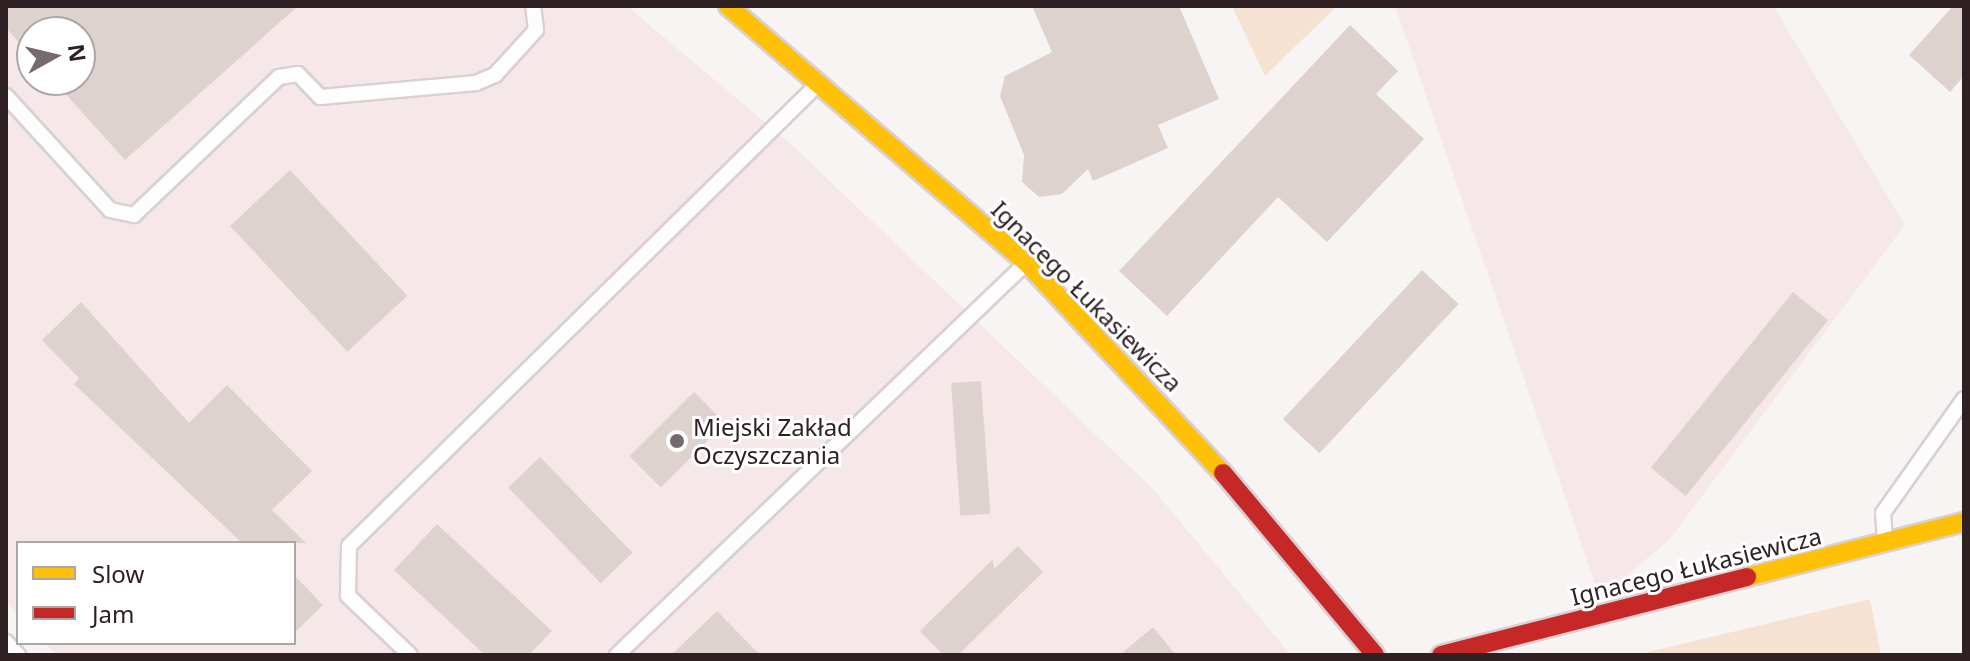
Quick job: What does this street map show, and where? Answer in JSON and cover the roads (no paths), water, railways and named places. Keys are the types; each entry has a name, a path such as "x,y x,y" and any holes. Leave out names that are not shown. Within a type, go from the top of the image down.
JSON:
{"street":[{"name":"Ignacego Łukasiewicza","path":"728,6 820,81 1026,262 1212,460 1375,655"},
{"name":"Ignacego Łukasiewicza","path":"1441,655 1964,522"}],"lane":[{"path":"6,96 110,210 134,215 279,77 298,74 320,97 476,83 495,75 536,30 533,6"},
{"path":"410,655 348,596 349,546 820,81"},
{"path":"617,655 1026,262"},
{"path":"1885,542 1883,513 1964,399"},
{"path":"6,642 18,655"}],"place":[{"name":"Miejski Zakład Oczyszczania","path":"677,441"}]}
